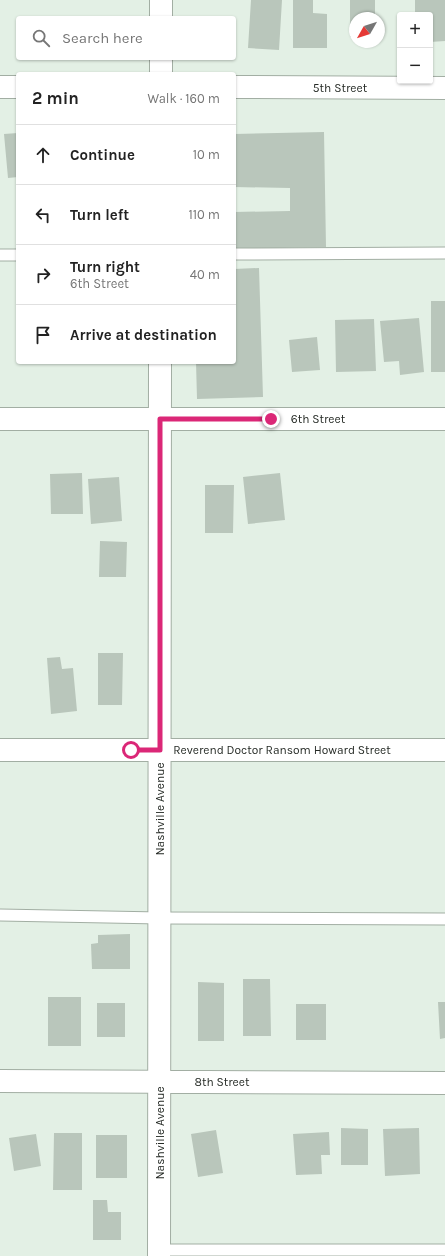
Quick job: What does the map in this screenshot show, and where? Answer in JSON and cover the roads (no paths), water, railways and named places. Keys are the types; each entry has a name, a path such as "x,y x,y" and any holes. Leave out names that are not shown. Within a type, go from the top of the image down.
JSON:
{"street":[{"path":"161,0 161,16"},
{"path":"161,60 161,72"},
{"path":"0,87 16,87"},
{"name":"5th Street","path":"236,88 445,88"},
{"name":"Nashville Avenue","path":"159,1253 160,364"},
{"name":"6th Street","path":"0,419 445,419"},
{"name":"Reverend Doctor Ransom Howard Street","path":"0,750 445,750"},
{"name":"8th Street","path":"0,1081 445,1083"}],"lane":[{"path":"236,254 445,254"},
{"path":"0,255 16,255"},
{"path":"0,915 160,918 445,919"},
{"path":"159,1253 445,1250"}]}
